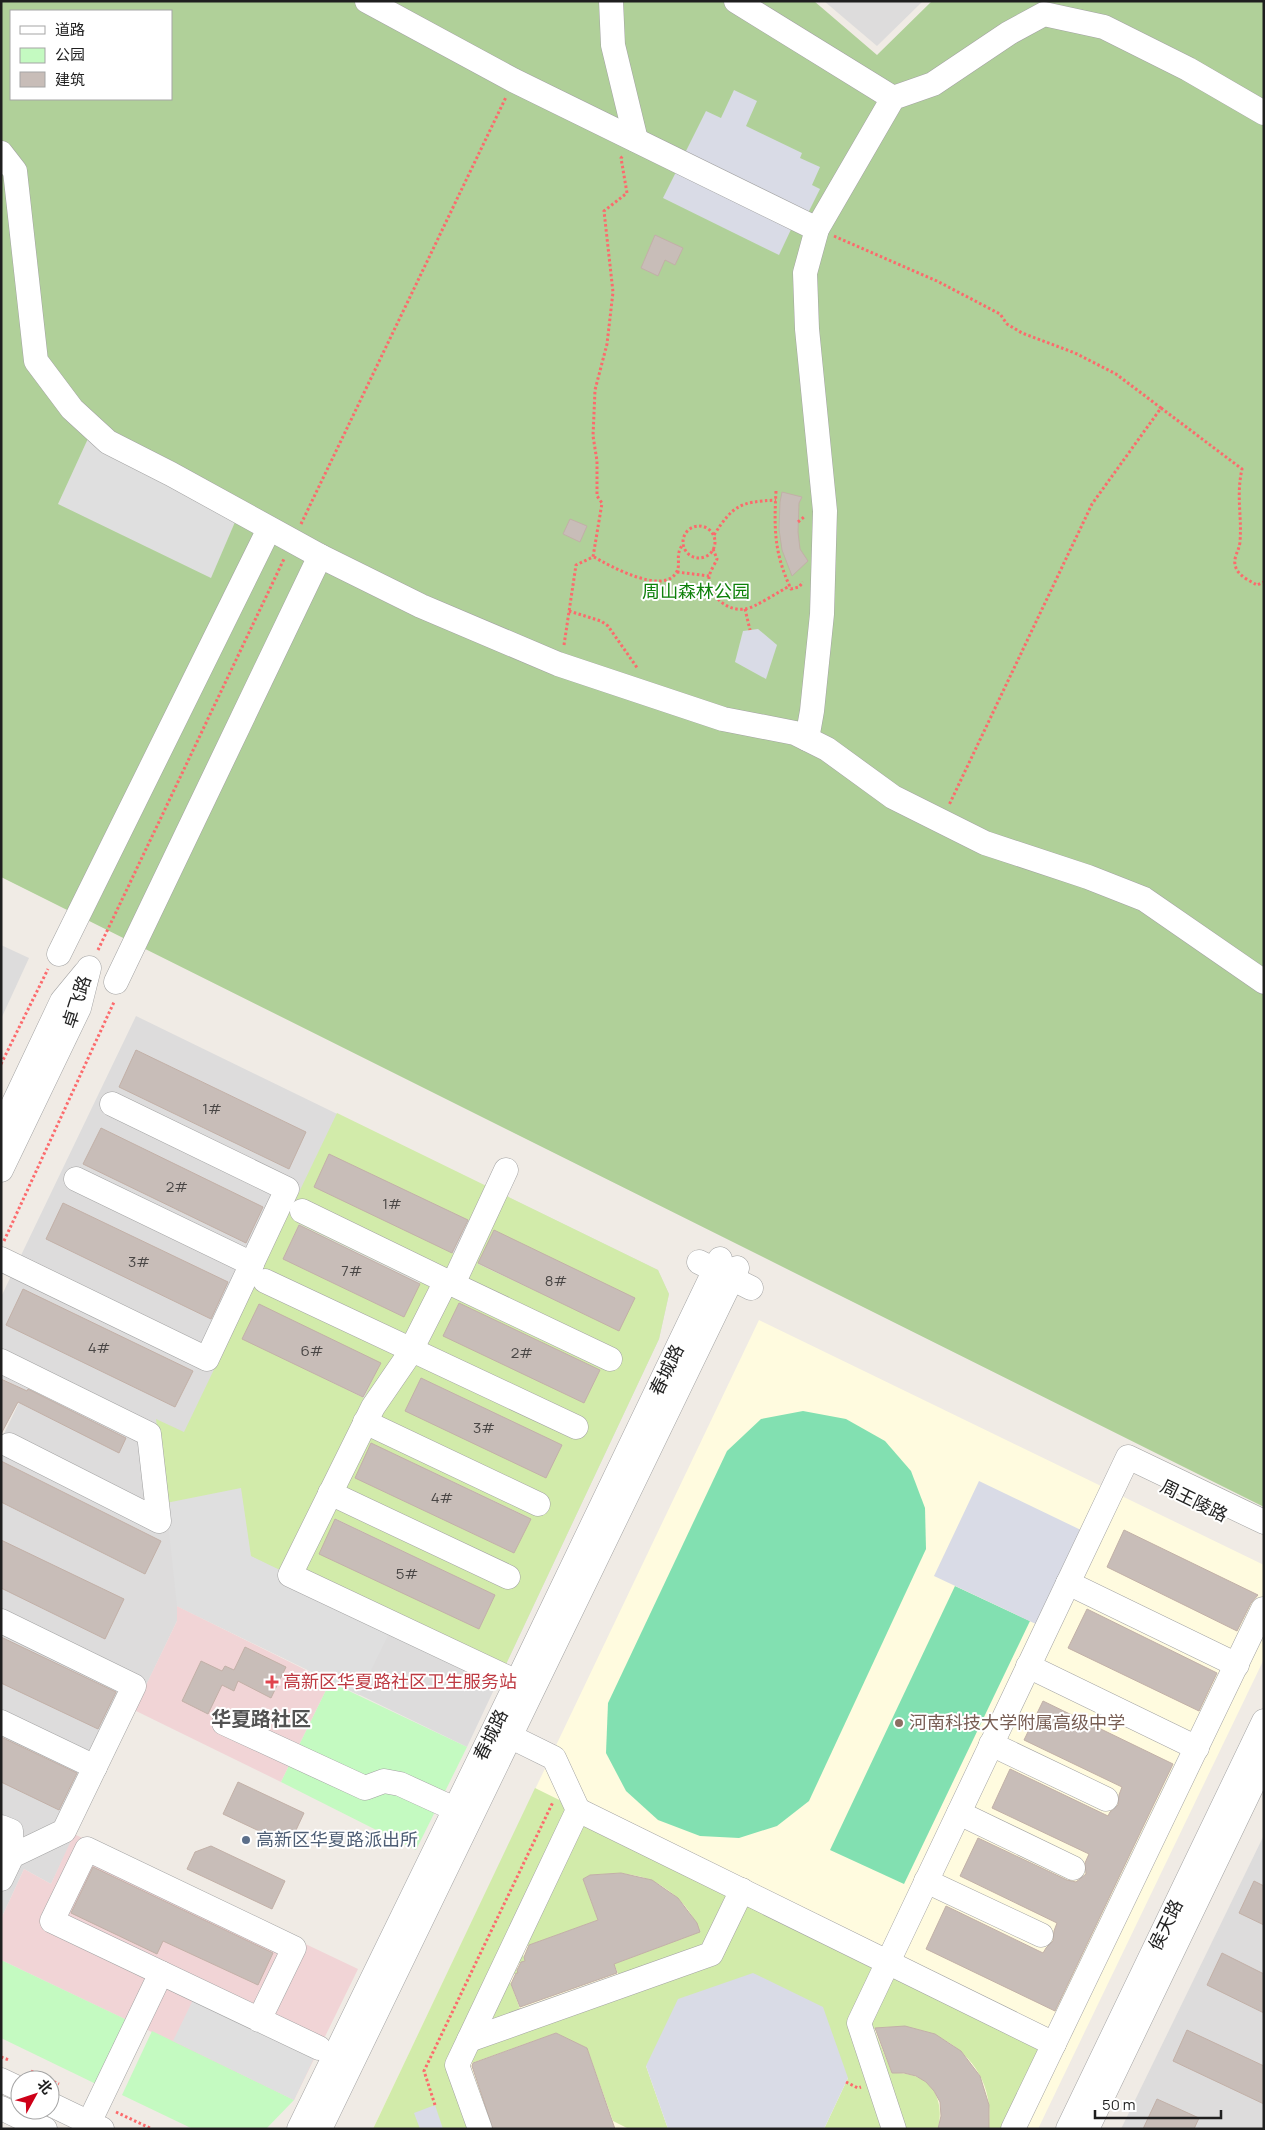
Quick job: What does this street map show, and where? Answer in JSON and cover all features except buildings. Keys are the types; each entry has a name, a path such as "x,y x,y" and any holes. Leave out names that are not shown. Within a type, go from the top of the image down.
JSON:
{"street":[{"path":"367,1 514,80 817,229"},
{"path":"611,1 613,45 636,140"},
{"path":"736,1 893,98"},
{"path":"806,739 812,710 822,614 826,511 807,329 805,273 817,229 893,98 933,84 1009,33 1044,14 1104,26 1188,69 1264,113"},
{"path":"1,153 15,171 36,361 72,409 108,442 171,474 292,542 421,606 560,665 723,719 795,733 827,749 893,797 985,843 1088,877 1144,898 1264,982"},
{"path":"269,529 60,949 122,978 320,556"},
{"name":"卓飞路","path":"1,1130 62,1001 91,964"},
{"name":"卓飞路","path":"1,1170 79,1008 91,964"},
{"path":"1,1259 207,1358 259,1272 288,1189 112,1104"},
{"path":"506,1170 449,1283 411,1350 372,1407 290,1575 517,1682"},
{"path":"76,1179 411,1350 576,1428"},
{"path":"302,1211 610,1359"},
{"name":"春城路","path":"299,2129 463,1813 502,1733 727,1269 517,1682 502,1733"},
{"path":"1,1361 149,1434 159,1521 9,1445"},
{"path":"365,1422 538,1504"},
{"path":"894,2129 859,2023 1126,1462"},
{"name":"周王陵路","path":"1126,1462 1264,1522"},
{"name":"周王陵路","path":"1126,1462 1264,1534"},
{"path":"330,1494 508,1577"},
{"path":"1068,1583 1237,1664"},
{"path":"1013,2129 1263,1609"},
{"path":"1,1621 134,1686 64,1832 12,1856"},
{"path":"1028,1666 1197,1748"},
{"name":"侯天路","path":"1068,2129 1264,1721"},
{"path":"1,1722 95,1767"},
{"path":"224,1724 364,1788 384,1781 400,1784 463,1813"},
{"path":"502,1733 554,1758 578,1810 1054,2044"},
{"path":"991,1744 1106,1799"},
{"name":"侯天路","path":"1087,2129 1264,1761"},
{"path":"480,2129 457,2065 578,1810"},
{"name":"春城路","path":"320,2129 463,1813"},
{"path":"959,1813 1073,1868"},
{"path":"6,1829 38,1844"},
{"path":"1,1879 12,1856 6,1829"},
{"path":"259,2020 294,1948 87,1849 52,1921 259,2020 319,2048"},
{"path":"926,1880 1041,1935"},
{"path":"469,2040 711,1954 742,1890"},
{"path":"60,2109 95,2127 165,1975"},
{"path":"1,2108 45,2129"}],"path":[{"path":"91,964 514,80"},
{"path":"594,557 602,503 597,496 597,461 593,436 595,390 607,344 613,292 604,211 627,193 620,158 636,140"},
{"path":"817,229 937,281 1000,314 1007,324 1022,333 1075,353 1116,374 1242,469 1238,486 1240,546 1234,559 1236,570 1247,580 1257,585 1264,582"},
{"path":"941,821 1092,504 1161,408"},
{"path":"776,491 774,527 778,555 780,565 791,589 799,587 804,581 823,584"},
{"path":"776,500 755,501 740,506 729,513 714,535 713,549 717,559 709,576 713,593 718,600 735,609 745,609 790,586"},
{"path":"594,557 620,572 652,580 670,580 677,572 678,551 683,544 688,530 697,526 707,528 714,535"},
{"path":"683,544 688,554 698,558 709,555 713,549"},
{"path":"560,665 576,565 594,557"},
{"path":"677,572 709,576"},
{"path":"745,609 750,630"},
{"path":"569,611 608,626 658,698"},
{"path":"1,1064 60,949"},
{"path":"1,1246 122,978"},
{"path":"435,2105 424,2071 564,1779"}],"shaded area":[{"path":"824,1 923,1 877,46"},
{"path":"734,90 757,101 746,126 802,153 800,158 820,167 812,185 820,189 808,213 685,153 706,111 721,118"},
{"path":"679,166 794,223 779,255 663,198"},
{"path":"91,432 238,515 211,578 58,504"},
{"path":"758,629 777,645 766,679 735,662 743,631"},
{"path":"1,945 29,958 1,1019"},
{"path":"136,1016 658,1270 669,1294 659,1339 467,1747 177,1606 177,1621 51,1884 24,1869 1,1919 1,1440 25,1390 1,1378 1,1297"},
{"name":"河南科技大学附属高级中学","path":"759,1320 1264,1565 1264,1659 1038,2129 373,2129"},
{"path":"979,1481 1083,1531 1038,1625 934,1576"},
{"path":"241,1488 251,1556 393,1625 359,1695 177,1606 166,1503"},
{"path":"177,1606 330,1682 281,1782 134,1710 177,1621"},
{"path":"74,1834 358,1969 294,2100 1,1960 1,1919 24,1869 51,1884"},
{"path":"1264,1835 1264,2129 1121,2129"},
{"path":"753,1973 823,2007 848,2078 824,2129 668,2129 646,2066 678,1999"},
{"path":"193,2000 314,2058 294,2100 173,2041"},
{"path":"435,2105 443,2129 420,2129 414,2113"}],"green space":[{"name":"周山森林公园","path":"1,1 814,1 877,55 932,1 1264,1 1264,1507 1,877"},
{"path":"337,1113 658,1270 669,1294 659,1339 501,1675 250,1556 166,1503 156,1419 184,1432","holes":["329,1154 470,1221 455,1254 314,1187","299,1224 420,1282 404,1317 283,1259","494,1231 634,1298 619,1330 478,1264","459,1303 600,1370 584,1403 444,1335","260,1305 380,1363 364,1398 243,1339","421,1378 562,1445 546,1478 406,1411","371,1443 530,1518 514,1553 355,1478","336,1519 495,1595 479,1629 319,1554"]},
{"path":"803,1411 846,1419 885,1441 911,1471 925,1508 926,1549 809,1801 777,1826 739,1838 700,1836 658,1820 626,1791 606,1753 608,1703 727,1451 761,1419"},
{"path":"955,1586 1030,1621 904,1884 830,1850"},
{"path":"330,1682 467,1747 416,1850 281,1782"},
{"path":"535,1788 1054,2044 1013,2129 989,2129 989,2105 984,2085 976,2068 963,2054 948,2042 931,2034 913,2029 893,2027 874,2029 892,2073 904,2073 915,2076 931,2087 939,2105 938,2129 824,2129 848,2078 646,2066 668,2129 629,2129 613,2121 587,2048 556,2033 469,2064 492,2129 373,2129","holes":["621,1873 648,1879 675,1895 692,1916 699,1932 614,1964 619,1976 520,2009 508,1976 518,1973 515,1965 525,1961 521,1948 598,1920 583,1879 590,1875"]},
{"path":"1,1960 127,2020 96,2084 1,2038"},
{"path":"152,2031 294,2100 266,2129 193,2129 122,2095"}],"place":[{"name":"高新区华夏路社区卫生服务站","path":"272,1682"},
{"name":"河南科技大学附属高级中学","path":"899,1723"},
{"name":"高新区华夏路派出所","path":"246,1840"}],"district":[{"name":"华夏路社区","path":"261,1719"}]}
